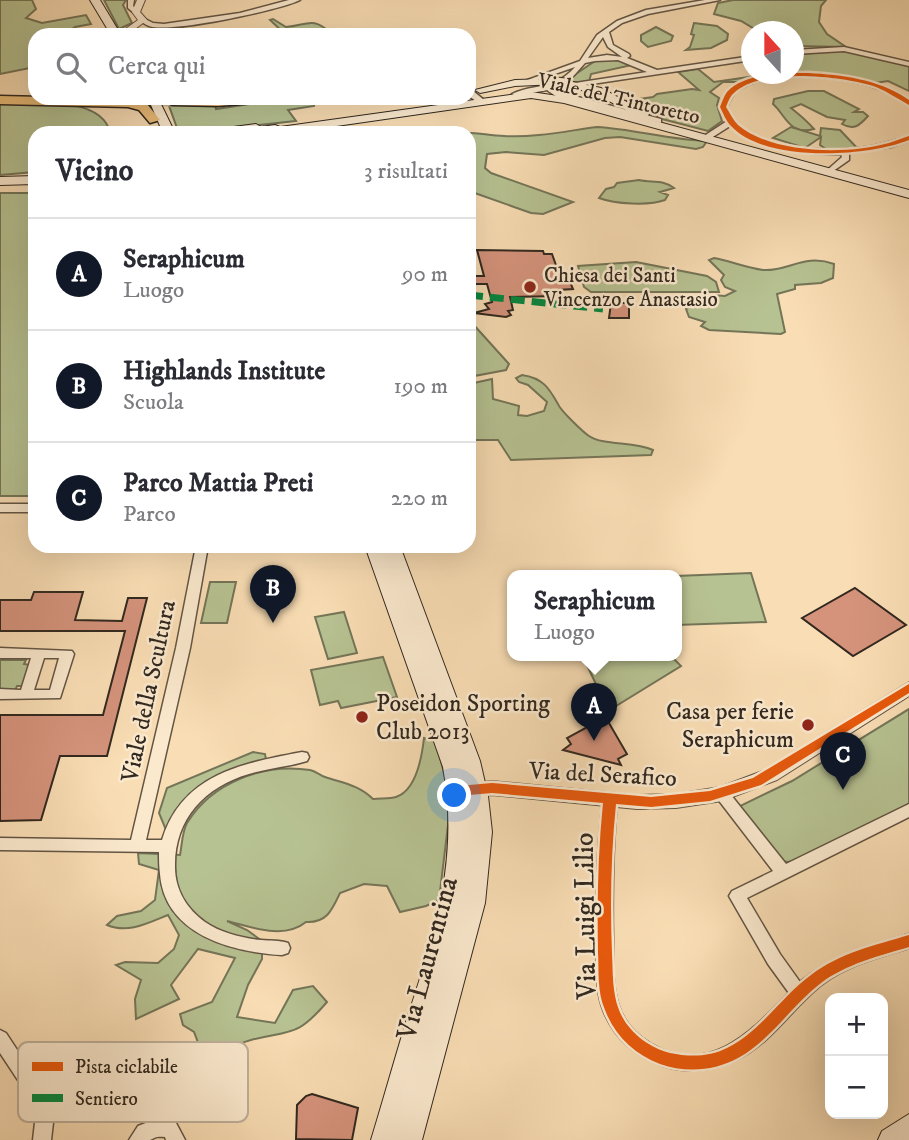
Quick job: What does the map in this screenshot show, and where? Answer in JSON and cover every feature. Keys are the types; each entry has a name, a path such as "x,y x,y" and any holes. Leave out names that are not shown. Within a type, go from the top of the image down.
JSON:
{"highway":[{"path":"0,96 28,95"},
{"path":"0,96 28,97"},
{"path":"137,105 143,107 160,126"},
{"path":"160,126 165,105"}],"main road":[{"path":"86,0 102,28"},
{"path":"95,0 113,28"},
{"name":"Viale del Tintoretto","path":"476,95 499,85 526,82 572,85 597,90 658,121 708,137"},
{"name":"Viale del Tintoretto","path":"476,96 495,98 528,95 561,99 909,192"},
{"path":"148,105 160,126"},
{"path":"155,105 160,126"},
{"name":"Viale del Tintoretto","path":"290,126 422,105"},
{"name":"Viale del Tintoretto","path":"311,126 426,105"},
{"path":"276,126 322,121"},
{"path":"0,180 28,178"},
{"name":"Via Laurentina","path":"385,553 451,760 467,790 481,841 479,882 409,1140"},
{"name":"Via Laurentina","path":"384,1140 451,912 467,790"},
{"path":"891,1140 909,1126"}],"street":[{"path":"131,0 129,6 152,26 240,15 297,0"},
{"path":"126,28 140,16 141,0"},
{"path":"495,98 551,85 575,71 605,31 630,18 693,2 717,0"},
{"path":"605,31 613,48 658,72"},
{"path":"804,51 841,49 907,63"},
{"path":"526,82 555,74 582,61 612,57 640,64 685,68"},
{"path":"572,85 741,60"},
{"path":"623,78 636,72 640,64"},
{"path":"909,103 885,89 852,79 783,75 754,80 731,92 723,105 731,122 749,134 779,145 845,153 876,150 909,138"},
{"path":"551,85 560,95 658,121"},
{"path":"708,137 731,122"},
{"path":"831,170 846,158 845,153"},
{"path":"0,508 28,508"},
{"name":"Viale della Scultura","path":"137,845 183,648 201,553"},
{"path":"0,653 67,654 55,695 0,694"},
{"path":"26,694 39,654"},
{"name":"Via del Serafico","path":"467,790 497,788 610,800 676,801 722,794 771,775 909,688"},
{"path":"282,948 237,944 208,932 189,918 175,901 169,885 167,846 172,831 185,810 212,784 236,771 302,757"},
{"path":"722,794 784,873"},
{"name":"Via Luigi Lilio","path":"610,800 605,845 606,989 611,1009 624,1032 637,1044 662,1058 688,1063 708,1062 730,1055 748,1044 799,994 835,966 909,941"},
{"path":"799,994 737,896 909,810"},
{"path":"0,844 167,846"},
{"path":"0,1038 18,1065"},
{"path":"42,1140 44,1122"},
{"path":"138,1140 145,1131 153,1127 170,1129 176,1140"}],"green space":[{"path":"0,0 32,0 36,9 26,18 42,23 86,15 91,24 74,28 28,28 28,68 0,74"},
{"path":"104,0 126,0 123,5 132,23 118,28"},
{"path":"733,0 826,0 821,6 819,22 827,34 846,47 804,46 804,21 741,21 714,14 718,3"},
{"path":"273,19 286,27 314,23 325,28 279,28 270,20"},
{"path":"694,23 717,26 728,34 727,40 711,48 686,50 690,47 694,35 691,34"},
{"path":"656,27 673,36 671,41 648,47 641,41 641,35"},
{"path":"833,50 852,52 909,66 909,91 888,81 875,83 832,74 804,73 804,54"},
{"path":"598,59 620,60 632,65 591,74 589,82 564,82"},
{"path":"698,69 714,82 741,78 740,82 723,82 710,92 719,98 717,105 722,121 708,131 662,119 625,101 657,94 699,90 678,72"},
{"path":"808,91 824,91 859,109 854,112 863,112 868,116 859,124 850,127 842,124 845,120 827,117 801,104 791,108 814,129 793,127 773,104 774,99"},
{"path":"0,102 80,107 94,112 106,126 28,126 28,173 0,175"},
{"path":"169,105 215,105 216,109 242,105 314,105 288,110 296,121 251,126 176,126"},
{"path":"597,127 707,141 703,147 696,149 620,137 605,138 544,155 506,152 487,154 485,168 491,173 573,202 543,214 531,213 476,193 476,133 504,136 551,134"},
{"path":"791,127 820,136 821,128 840,130 859,150 826,149 820,145 821,137 805,148 773,138"},
{"path":"639,180 661,182 674,188 660,192 668,195 665,200 650,203 623,203 599,198 606,189 617,183"},
{"path":"0,193 28,193 28,496 0,496"},
{"path":"714,258 763,270 824,261 834,264 833,278 821,283 795,285 795,289 777,294 785,332 781,334 709,330 701,326 705,322 689,317 686,309 698,303 710,302 712,295 725,296 735,291 725,287 721,280 724,275 709,260"},
{"path":"636,262 707,276 716,282 719,292 591,292 584,287 578,266"},
{"path":"476,327 509,364 506,370 476,376"},
{"path":"522,375 544,385 563,411 589,436 603,441 645,447 653,450 651,455 511,460 498,440 476,440 476,382 492,379 493,399 519,406 518,415 527,416 544,411 547,402 516,378"},
{"path":"751,573 766,622 682,625 682,576"},
{"path":"210,582 236,582 227,623 201,623"},
{"path":"344,612 357,653 328,659 315,617"},
{"path":"383,657 397,697 341,708 338,701 320,705 311,670"},
{"path":"0,660 26,660 24,664 31,665 23,686 17,686 15,691 0,691"},
{"path":"585,661 676,661 681,666 616,706 606,705"},
{"path":"909,709 909,804 797,860 780,861 738,807 792,781"},
{"path":"424,738 436,742 451,800 439,900 400,912 387,886 364,884 340,893 324,918 288,930 257,929 227,921 247,930 262,941 262,959 248,985 237,1017 275,1023 293,990 313,986 327,1002 317,1013 301,1027 285,1033 245,1042 198,1042 194,1032 183,1025 180,1014 212,1002 235,958 198,949 171,985 179,999 136,1019 135,999 141,980 116,965 125,962 158,963 174,949 179,935 168,915 130,928 107,925 117,916 141,911 155,900 159,870 139,864 138,853 180,855 185,827 198,809 210,796 241,778 275,770 310,770 356,787 373,799 391,798 409,787 420,763"},
{"path":"253,752 265,754 267,765 234,773 166,830 159,813 167,788"}],"building":[{"path":"477,250 543,251 544,254 552,254 562,282 570,282 573,289 558,290 560,296 510,297 513,310 508,311 511,315 506,317 476,313 489,309 485,304 492,302 487,284 476,284 476,276 484,276"},
{"path":"611,303 629,303 629,318 609,318"},
{"path":"855,588 906,625 853,656 802,618"},
{"path":"34,592 83,592 75,620 122,621 128,598 147,598 107,756 60,756 41,820 0,821 0,715 103,715 125,631 0,631 0,600 31,600"},
{"path":"600,720 609,723 627,754 618,759 621,765 563,750 571,744 567,738"},
{"path":"312,1094 358,1108 352,1140 296,1139 297,1105"}],"marked path":[{"path":"476,296 603,309"}],"cycle path":[{"path":"909,103 888,90 864,82 830,76 785,75 744,83 730,93 723,107 733,125 752,138 807,151 866,150 909,138"},
{"path":"458,791 492,788 651,802 710,796 757,782 909,688"},
{"path":"610,800 605,893 608,996 612,1011 621,1027 641,1047 657,1056 692,1063 725,1057 756,1037 805,988 826,972 861,956 909,941"}],"place":[{"name":"Chiesa dei Santi Vincenzo e Anastasio","path":"530,287"},
{"name":"Highlands Institute","path":"273,623"},
{"name":"Poseidon Sporting Club 2013","path":"362,717"},
{"name":"Casa per ferie Seraphicum","path":"808,725"},
{"name":"Seraphicum","path":"594,741"},
{"name":"Parco Mattia Preti","path":"843,790"}]}
